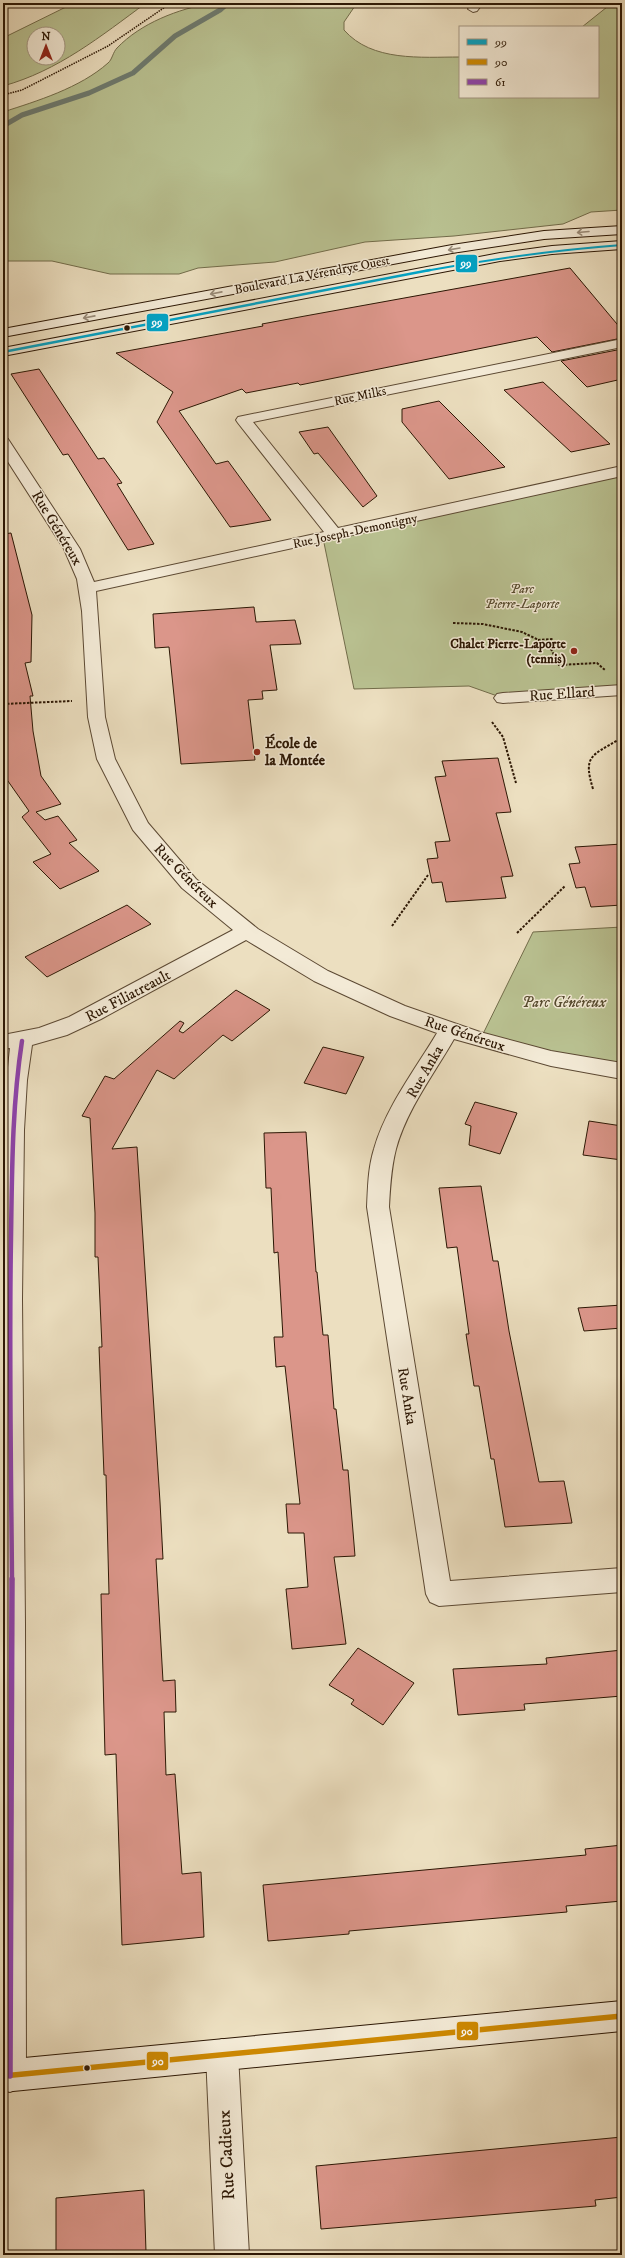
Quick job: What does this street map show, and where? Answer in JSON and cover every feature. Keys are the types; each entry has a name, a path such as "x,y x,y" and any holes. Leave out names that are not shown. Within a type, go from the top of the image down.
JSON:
{"street":[{"name":"Boulevard La Vérendrye Ouest","path":"3,333 459,248 544,235 622,230"},
{"name":"Boulevard La Vérendrye Ouest","path":"3,352 500,258 552,250 622,245"},
{"name":"Rue Milks","path":"335,535 243,420 622,343"},
{"name":"Rue Généreux","path":"3,442 10,467 72,549 82,569 88,588 95,700 101,742 107,763 140,826 155,846 184,877 216,907 247,931 294,960 351,991 449,1030 542,1057 622,1071"},
{"name":"Rue Joseph-Demontigny","path":"88,588 622,471"},
{"name":"Rue Ellard","path":"503,698 620,690"},
{"name":"Rue Filiatreault","path":"13,1041 46,1035 88,1019 247,931"},
{"name":"Rue Anka","path":"449,1030 393,1130 385,1149 380,1170 378,1207 439,1594 622,1580"},
{"path":"13,1041 16,1080 6,1299 6,2076 622,2016"},
{"name":"Rue Cadieux","path":"222,2055 232,2255"}],"path":[{"path":"3,95 22,90 108,46 171,3"},
{"path":"453,623 483,624 522,632 549,646 559,665 597,664 609,674 620,690"},
{"path":"537,640 554,639"},
{"path":"3,704 95,700"},
{"path":"492,722 504,737 516,784"},
{"path":"593,789 587,769 593,755 618,740"},
{"path":"392,926 428,875"},
{"path":"517,933 565,886"}],"green space":[{"path":"74,3 146,3 95,40 66,59 66,26 27,26"},
{"path":"212,3 357,3 344,22 344,30 355,40 368,48 398,56 459,57 459,98 599,98 599,26 583,26 612,3 622,3 622,210 591,212 563,224 454,236 365,242 275,262 198,268 179,274 110,274 52,261 3,261 3,112 58,93 85,80 108,63 116,50 137,31 173,13"},
{"path":"26,27 26,66 53,66 3,86 3,38"},
{"name":"Parc Pierre-Laporte","path":"622,471 622,690 503,698 469,686 354,689 323,538"},
{"name":"Parc Généreux","path":"622,927 622,1071 480,1040 533,932"}],"building":[{"path":"570,268 622,330 622,338 552,352 537,337 300,385 298,383 246,393 242,389 179,411 216,464 228,461 271,520 230,527 157,422 173,392 116,353 263,326 262,324"},
{"path":"622,349 622,379 587,387 561,361"},
{"path":"39,369 98,459 104,458 122,483 117,484 154,544 128,550 68,454 63,455 11,374"},
{"path":"543,382 610,444 571,452 504,390"},
{"path":"439,401 505,467 449,479 402,422 402,409"},
{"path":"328,427 377,496 363,507 318,453 314,454 299,432"},
{"path":"11,533 32,615 31,662 25,663 33,696 30,696 33,731 41,776 61,804 36,812 45,820 58,816 77,840 69,843 99,871 60,889 33,862 51,854 22,817 29,811 3,774 3,534"},
{"path":"254,607 256,622 295,620 301,644 270,645 277,690 262,691 263,699 248,700 255,760 181,764 169,647 155,648 153,614"},
{"path":"498,758 511,812 496,813 513,876 501,877 506,898 446,902 442,882 432,883 427,859 438,858 435,842 450,841 435,777 446,776 442,761"},
{"path":"622,844 622,905 591,907 585,887 576,888 569,864 580,863 575,847"},
{"path":"127,905 151,924 47,977 25,957"},
{"path":"236,990 270,1010 232,1041 223,1035 174,1079 157,1070 112,1149 137,1147 163,1559 156,1559 163,1681 175,1680 176,1712 164,1712 166,1775 175,1774 182,1874 201,1872 204,1937 122,1945 116,1754 105,1755 101,1594 109,1594 106,1475 104,1475 99,1347 102,1347 98,1257 95,1257 95,1213 90,1118 82,1116 105,1076 114,1079 180,1021 184,1023 179,1031 183,1033"},
{"path":"323,1047 364,1057 346,1094 304,1083"},
{"path":"475,1102 517,1113 500,1154 469,1145 471,1126 465,1124"},
{"path":"589,1121 622,1126 622,1160 583,1155"},
{"path":"306,1132 316,1272 323,1335 328,1335 334,1409 336,1409 343,1470 348,1470 355,1556 334,1557 346,1644 292,1649 286,1589 308,1587 304,1533 288,1533 286,1504 300,1504 285,1366 276,1367 274,1337 283,1337 278,1252 274,1253 271,1188 266,1188 264,1133"},
{"path":"481,1186 493,1261 498,1261 509,1331 539,1482 564,1481 572,1523 505,1527 494,1459 491,1459 479,1386 474,1386 466,1334 469,1334 457,1247 447,1248 439,1188"},
{"path":"622,1305 622,1328 584,1331 578,1308"},
{"path":"358,1648 414,1683 383,1725 351,1704 354,1700 329,1685"},
{"path":"622,1650 622,1696 524,1704 525,1710 458,1715 453,1669 547,1664 546,1658"},
{"path":"622,1845 622,1901 566,1906 567,1912 349,1931 349,1934 268,1941 263,1885 586,1855 585,1849"},
{"path":"622,2137 622,2197 595,2200 596,2206 321,2229 316,2166"},
{"path":"144,2190 146,2252 112,2255 56,2255 56,2198"}],"waterway":[{"path":"3,126 22,115 89,93 133,73 175,36 220,10 228,3"}],"transit line":[{"name":"99","path":"3,352 500,257 552,250 622,245"},
{"name":"61","path":"10,2076 12,1623 10,1299 13,1130 16,1080 22,1041"},
{"name":"90","path":"3,2076 622,2016"}],"place":[{"name":"Chalet Pierre-Laporte (tennis)","path":"574,651"},
{"name":"École de la Montée","path":"257,752"}]}
